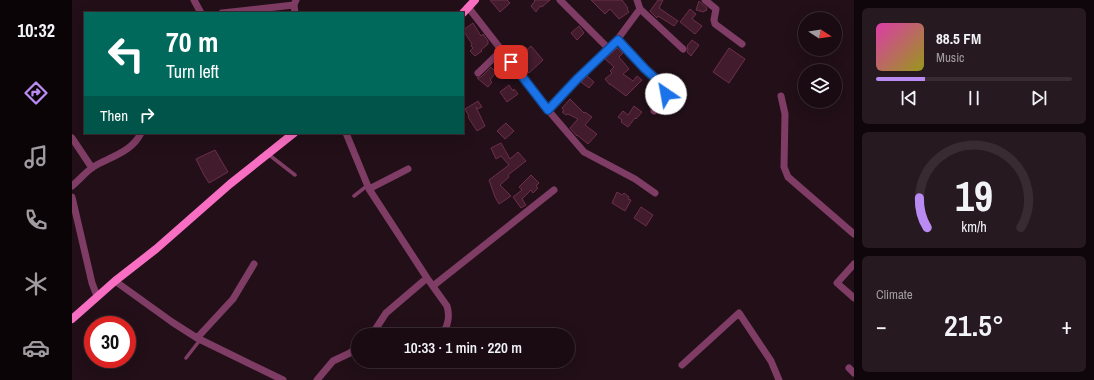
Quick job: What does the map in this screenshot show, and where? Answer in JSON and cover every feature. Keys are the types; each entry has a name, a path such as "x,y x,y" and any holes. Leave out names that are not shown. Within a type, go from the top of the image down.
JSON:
{"street":[{"path":"194,0 200,12"},
{"path":"476,0 465,10 502,50 548,110 584,152 635,179 655,192"},
{"path":"560,0 608,48"},
{"path":"637,0 640,9 683,49"},
{"path":"705,0 716,9 714,20 715,24 742,44"},
{"path":"229,12 295,2"},
{"path":"548,110 578,78 618,40 640,9"},
{"path":"618,40 667,90 666,94 654,111"},
{"path":"478,73 502,50"},
{"path":"781,96 785,114 784,167 788,177 854,234"},
{"path":"72,186 92,168 130,147 140,134"},
{"path":"72,319 115,281 156,249 230,184 293,134"},
{"path":"346,134 368,187 447,306 449,312 448,320 444,328"},
{"path":"72,138 92,168"},
{"path":"368,187 408,169"},
{"path":"433,286 554,190"},
{"path":"72,197 92,282 97,296"},
{"path":"199,338 233,300 254,264"},
{"path":"854,264 837,283 854,298"},
{"path":"376,328 386,313 427,278"},
{"path":"115,281 172,322 199,338 283,380"},
{"path":"682,365 739,314 771,361 779,380"},
{"path":"317,380 333,361 351,352"}],"lane":[{"path":"268,154 295,175"},
{"path":"354,196 368,187"},
{"path":"186,358 199,338"}],"building":[{"path":"490,0 507,0 510,3 500,12"},
{"path":"534,0 550,0 542,7 540,6 536,12 531,6 535,1"},
{"path":"591,0 622,0 629,12 619,19 610,9 605,14"},
{"path":"658,0 663,0 659,8 678,21 674,26 658,16 657,18 650,11"},
{"path":"699,1 707,8 706,11 696,10"},
{"path":"690,9 696,14 692,19 702,26 695,34 680,22"},
{"path":"473,23 481,36 483,34 488,41 488,44 481,50 482,51 475,56 470,51 473,48 471,46 472,44 464,29"},
{"path":"579,26 584,33 577,40 571,33"},
{"path":"692,40 699,45 691,56 687,52 687,46"},
{"path":"531,46 543,60 529,73 516,59"},
{"path":"617,48 623,53 619,57 629,69 623,74 633,81 637,76 642,80 626,96 610,85 605,79 612,73 610,71 614,67 605,59"},
{"path":"729,48 745,59 729,83 713,72"},
{"path":"491,67 496,72 490,80 492,82 488,87 477,78 481,77"},
{"path":"587,76 594,82 589,88 581,82"},
{"path":"509,85 513,91 514,89 518,94 507,102 500,92"},
{"path":"570,99 584,113 585,112 592,117 585,125 597,134 588,144 577,136 570,128 578,119 562,112 564,111 562,108"},
{"path":"478,101 482,107 477,109 476,107 485,126 477,131 465,109"},
{"path":"634,106 642,112 628,127 621,122 622,120 618,117 623,111 628,115"},
{"path":"506,123 514,131 505,139 497,131"},
{"path":"501,143 510,159 518,152 526,161 508,175 509,177 500,185 511,196 499,204 489,180 509,165 501,156 496,159 491,148"},
{"path":"215,150 228,172 209,183 196,159"},
{"path":"531,175 539,183 536,186 538,188 533,193 531,190 522,199 526,205 521,208 513,197 522,190 519,187"},
{"path":"617,192 622,195 624,193 629,197 628,199 631,200 625,211 612,203"},
{"path":"641,207 653,215 646,226 634,218"}],"route":[{"path":"511,62 548,110 608,48 618,40 645,69 666,88 666,94"}]}
